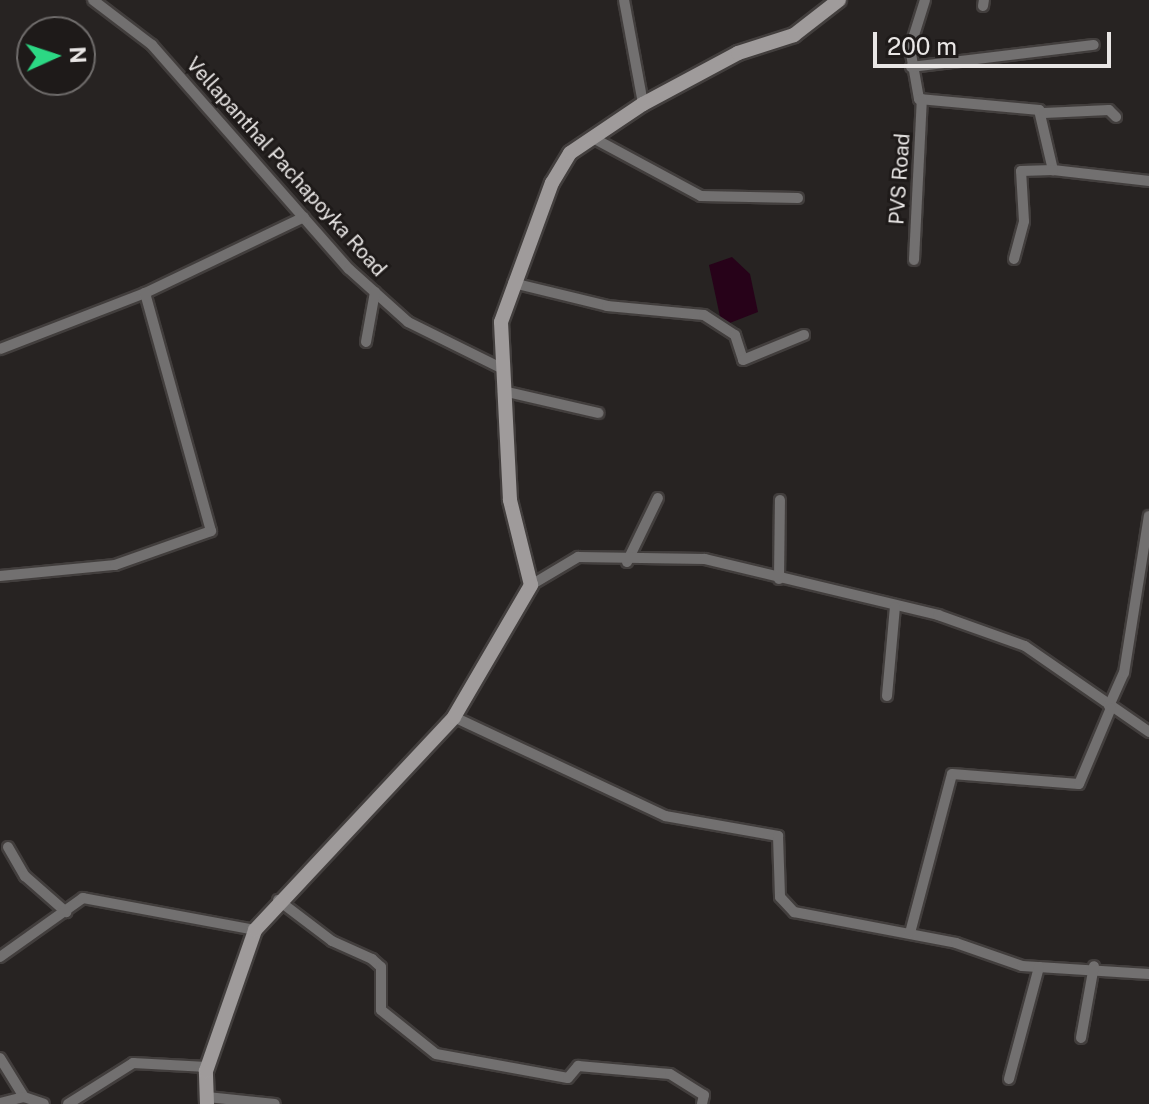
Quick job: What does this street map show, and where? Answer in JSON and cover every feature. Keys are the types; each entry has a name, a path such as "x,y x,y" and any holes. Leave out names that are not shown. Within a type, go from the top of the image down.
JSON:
{"main road":[{"path":"207,1101 207,1067 255,930 278,900 454,717 531,585 510,500 501,322 552,183 570,153 643,104 738,53 794,35 839,0"}],"street":[{"name":"Vellapanthal Pachapoyka Road","path":"93,0 152,45 304,217 408,322 503,369"},
{"path":"624,0 643,104"},
{"path":"925,0 911,67 922,99 1044,113 1109,110 1116,117"},
{"path":"911,67 1094,45"},
{"name":"PVS Road","path":"914,260 922,99"},
{"path":"1044,113 1053,170"},
{"path":"595,139 701,196 798,198"},
{"path":"1014,259 1024,221 1021,171 1053,170 1149,181"},
{"path":"0,349 145,293 304,217"},
{"path":"513,283 607,306 704,315 735,335 743,360 804,335"},
{"path":"366,342 375,292"},
{"path":"0,576 115,565 211,531 145,293"},
{"path":"503,391 598,413"},
{"path":"627,562 658,498"},
{"path":"779,579 780,500"},
{"path":"910,933 952,774 1084,781 1124,673 1149,516"},
{"path":"531,585 561,560 627,562 705,559 895,607 1025,646 1149,732"},
{"path":"887,696 895,607"},
{"path":"454,717 665,816 778,836 783,906 910,933 1039,967 1094,966 1149,974"},
{"path":"8,847 25,876 66,912"},
{"path":"0,957 83,898 103,898 255,930"},
{"path":"278,900 332,941 372,959 381,967 381,1010 436,1054 568,1078 578,1066 670,1074 704,1095 702,1104"},
{"path":"1081,1038 1094,966"},
{"path":"1009,1079 1039,967"},
{"path":"0,1058 24,1097"},
{"path":"68,1104 133,1063 207,1067"},
{"path":"0,1103 24,1097 44,1104"},
{"path":"207,1101 275,1104"}],"shaded area":[{"path":"732,257 750,274 758,312 722,326 709,265"}]}
